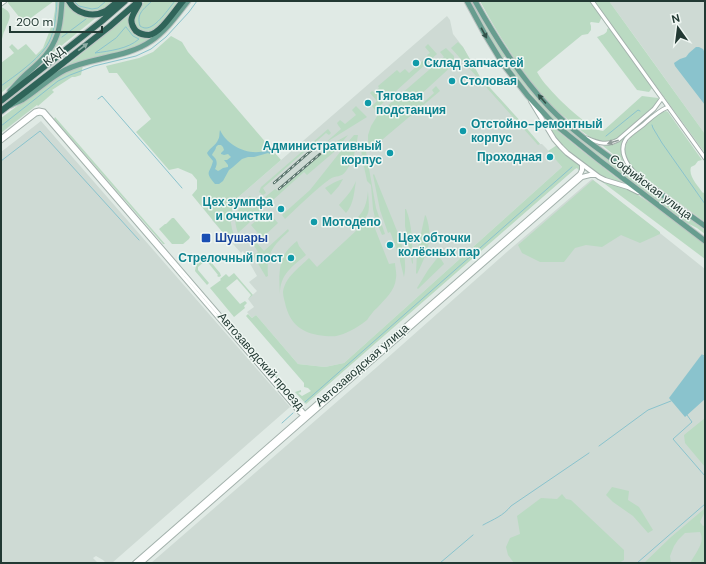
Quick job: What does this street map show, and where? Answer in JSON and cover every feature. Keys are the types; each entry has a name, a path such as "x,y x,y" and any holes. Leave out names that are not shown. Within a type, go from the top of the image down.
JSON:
{"highway":[{"path":"69,1 79,11 93,14 104,12 119,1"},
{"name":"КАД","path":"2,100 125,1"},
{"name":"КАД","path":"1,111 140,1"},
{"path":"140,1 132,18 136,32 144,35 150,34 159,29 183,1"}],"main road":[{"path":"2,100 50,50 58,34 62,1"},
{"path":"8,106 21,101 55,76 68,69 82,63 142,47 165,30 188,1"},
{"name":"Софийская улица","path":"467,1 503,64 528,96 552,122 705,241"},
{"name":"Софийская улица","path":"476,1 510,59 528,83 566,124 705,226"},
{"path":"503,64 506,59 510,59"}],"street":[{"path":"1,4 6,1"},
{"path":"592,1 705,158"},
{"path":"528,96 555,140 567,153 595,175 643,194"},
{"path":"583,137 604,144 618,140 654,110 662,98"},
{"path":"639,178 628,166 624,158 626,139 657,112 668,107"},
{"name":"Автозаводский проезд","path":"1,138 35,111 44,111 306,416"},
{"name":"Автозаводский проезд","path":"1,141 36,114 43,114 306,416"},
{"name":"Автозаводская улица","path":"141,563 580,174 582,165"},
{"name":"Автозаводская улица","path":"135,563 582,176 590,174 595,175"}],"shaded area":[{"path":"609,1 705,1 705,134 641,45"},
{"path":"447,16 450,20 453,34 463,47 480,77 562,167 344,363 325,367 298,364 256,315 252,318 247,312 254,307 248,299 257,291 249,282 257,276 243,251 241,253 212,220"},
{"path":"41,121 290,407 112,563 106,563 96,556 93,558 98,563 1,563 1,152"},
{"path":"592,179 705,269 705,563 151,563 508,251"}],"green space":[{"path":"8,1 54,1 24,23"},
{"path":"55,1 59,1 59,23 56,35 37,63 1,93 1,63 14,53 9,47 12,44 18,50 26,44 36,55 43,48 53,22"},
{"path":"63,1 66,1 69,6 98,16 50,55 49,54 57,41"},
{"path":"72,1 115,1 102,10 88,12 77,7"},
{"path":"145,1 180,1 159,27 147,33 140,31 134,23 134,16 138,8"},
{"path":"470,1 473,1 506,57 503,59 475,12"},
{"path":"480,1 590,1 602,17 599,23 591,22 591,30 588,34 582,35 537,72 545,84 582,120 603,131 642,96 658,98 658,102 649,112 616,139 603,141 592,138 552,107 541,94 510,52"},
{"path":"594,1 609,1 705,134 705,153"},
{"path":"1,7 8,12 10,17 1,40"},
{"path":"130,14 133,30 155,34 136,47 125,51 88,59 65,67"},
{"path":"609,28 652,88 649,92 637,90 597,37 605,33"},
{"path":"171,36 182,42 188,52 281,160 235,200 231,223 234,235 229,240 192,195 197,189 197,180 192,174 178,168 169,170 136,132 151,119 117,73 109,73 106,66 139,58 153,52"},
{"path":"458,42 463,47 480,77 540,144 538,145 451,48"},
{"path":"428,44 437,54 375,110 372,106 377,101 370,93 379,88 378,86 397,70 400,73 405,69 409,73 430,53 425,47"},
{"path":"446,48 454,56 454,64 418,97 423,103 434,93 432,90 436,86 440,91 370,150 368,135 371,126 379,113 444,57 440,52"},
{"path":"507,61 509,61 550,112 585,142 705,230 705,234 687,223 594,153 556,122 523,84"},
{"path":"83,65 81,75 72,77 52,90 54,92 38,106 37,105 1,133 1,118 51,81 66,72"},
{"path":"356,106 367,117 325,143 341,129 337,123 340,120 345,124 356,115 352,110"},
{"path":"666,111 702,160 698,161 691,167 690,170 696,184 703,193 705,192 705,222 632,168 627,161 625,154 626,144 634,134 655,116"},
{"path":"55,117 165,244 163,244 54,119"},
{"path":"547,120 554,128 623,183 603,177 568,152 555,138 546,122"},
{"path":"328,129 331,133 329,135 326,133 263,188 266,193 263,195 259,192 261,187"},
{"path":"348,135 334,152 307,175 304,172 273,200 269,201 265,197 275,189 278,191 330,145"},
{"path":"354,135 358,135 353,158 346,171 342,175 332,178 324,183 285,219 282,215 310,190"},
{"path":"623,139 621,148 623,162 603,146 615,144"},
{"path":"557,145 581,166 580,172 577,168 575,169 306,404 295,392 301,390 301,392 298,393 302,396 311,391 304,387 304,383 246,316 248,314 252,318 256,315 298,364 325,367 344,363 562,167 548,151"},
{"path":"361,146 365,146 376,208 385,234 382,235 375,218 371,185 367,181 362,159"},
{"path":"374,174 404,252 404,277 400,259 391,234 390,232 388,233 380,210"},
{"path":"343,179 331,195 325,188 334,183"},
{"path":"593,180 660,232 660,234 640,243 621,235 602,247 586,245 575,248 564,262 540,262 522,253 518,245"},
{"path":"602,180 632,191 666,214 705,244 705,259 601,181"},
{"path":"356,181 352,202 346,213 339,205 351,191"},
{"path":"368,191 368,214 366,218 352,230 348,226 362,211 366,203"},
{"path":"250,196 254,203 251,206 252,209 258,205 263,210 238,233 235,222 236,215 239,208"},
{"path":"405,209 411,229 413,264 405,226"},
{"path":"267,211 278,223 262,238 251,225"},
{"path":"425,215 428,224 429,239 424,259 417,274 417,252"},
{"path":"174,218 190,237 183,244 172,244 159,229"},
{"path":"368,222 373,223 389,264 395,263 396,276 392,291 367,320 354,329 343,334 336,336 325,336 311,333 300,328 292,320 284,298 284,287 289,277 309,258 317,267 358,229"},
{"path":"288,229 289,231 272,250 268,261 268,276 266,277 253,255 258,252 253,244 256,242 264,251"},
{"path":"297,241 306,255 292,267 285,276 282,281 280,294 279,278 283,257 291,246"},
{"path":"205,255 221,276 217,276 218,275 206,260 198,267 198,270 209,283 207,285 195,271 197,260"},
{"path":"438,257 444,264 418,289 417,288 428,270"},
{"path":"234,273 253,295 248,299 251,295 237,279 226,288 240,304 245,301 247,303 244,306 245,308 234,317 210,288 221,280 220,279 226,274 229,277"},
{"path":"233,324 278,376 276,377 232,326"},
{"path":"705,418 705,467 685,443 684,435"},
{"path":"612,487 629,491 628,500 639,507 653,530 648,533 633,516 613,502 606,495"},
{"path":"562,494 566,499 571,500 624,550 624,560 619,563 514,563 508,555 506,547 510,538 520,534 517,516 541,498 557,499"},
{"path":"704,509 700,522 703,526 705,525 705,563 690,563 701,544 702,540 700,532 685,533 678,540 670,556 671,563 644,563 671,537"}],"water":[{"path":"696,47 703,49 705,53 705,105 674,63 686,57"},
{"path":"220,130 228,141 240,149 253,152 267,150 271,153 242,159 229,170 223,181 219,184 215,184 209,174 213,161 207,153 217,142","holes":["221,145 224,150 221,154 228,154 231,157 224,160 228,167 218,171 215,169 216,161 212,155 216,147"]},
{"path":"702,354 705,358 705,399 685,417 669,398"}],"waterway":[{"path":"1,86 31,63 46,47 53,31 57,1"},
{"path":"74,1 79,6 92,9 98,8 106,1"},
{"path":"152,1 140,14 139,22 140,26 143,28 154,25 175,1"},
{"path":"1,126 58,81 94,66 136,56 151,49 166,37 197,1"},
{"path":"62,37 86,19"},
{"path":"126,27 133,36 139,39 124,47 95,53 116,38 126,27"},
{"path":"98,99 102,96 182,188"},
{"path":"606,136 638,110 640,111"},
{"path":"652,125 662,143 705,204"},
{"path":"1,161 40,131 139,240"},
{"path":"305,402 572,167"},
{"path":"599,446 648,410 671,401"},
{"path":"282,423 293,413"},
{"path":"687,415 692,422 673,439 705,476"},
{"path":"483,525 502,515 511,506 589,453"},
{"path":"637,563 705,504"},
{"path":"440,563 473,535"}],"railway":[{"path":"274,183 314,148"},
{"path":"279,189 320,154"}],"place":[{"name":"Склад запчастей","path":"416,63"},
{"name":"Столовая","path":"452,81"},
{"name":"Тяговая подстанция","path":"368,103"},
{"name":"Отстойно-ремонтный корпус","path":"463,131"},
{"name":"Административный корпус","path":"390,153"},
{"name":"Проходная","path":"550,157"},
{"name":"Цех зумпфа и очистки","path":"281,209"},
{"name":"Мотодепо","path":"314,222"},
{"name":"Шушары","path":"206,238"},
{"name":"Цех обточки колёсных пар","path":"390,245"},
{"name":"Стрелочный пост","path":"291,258"}]}
